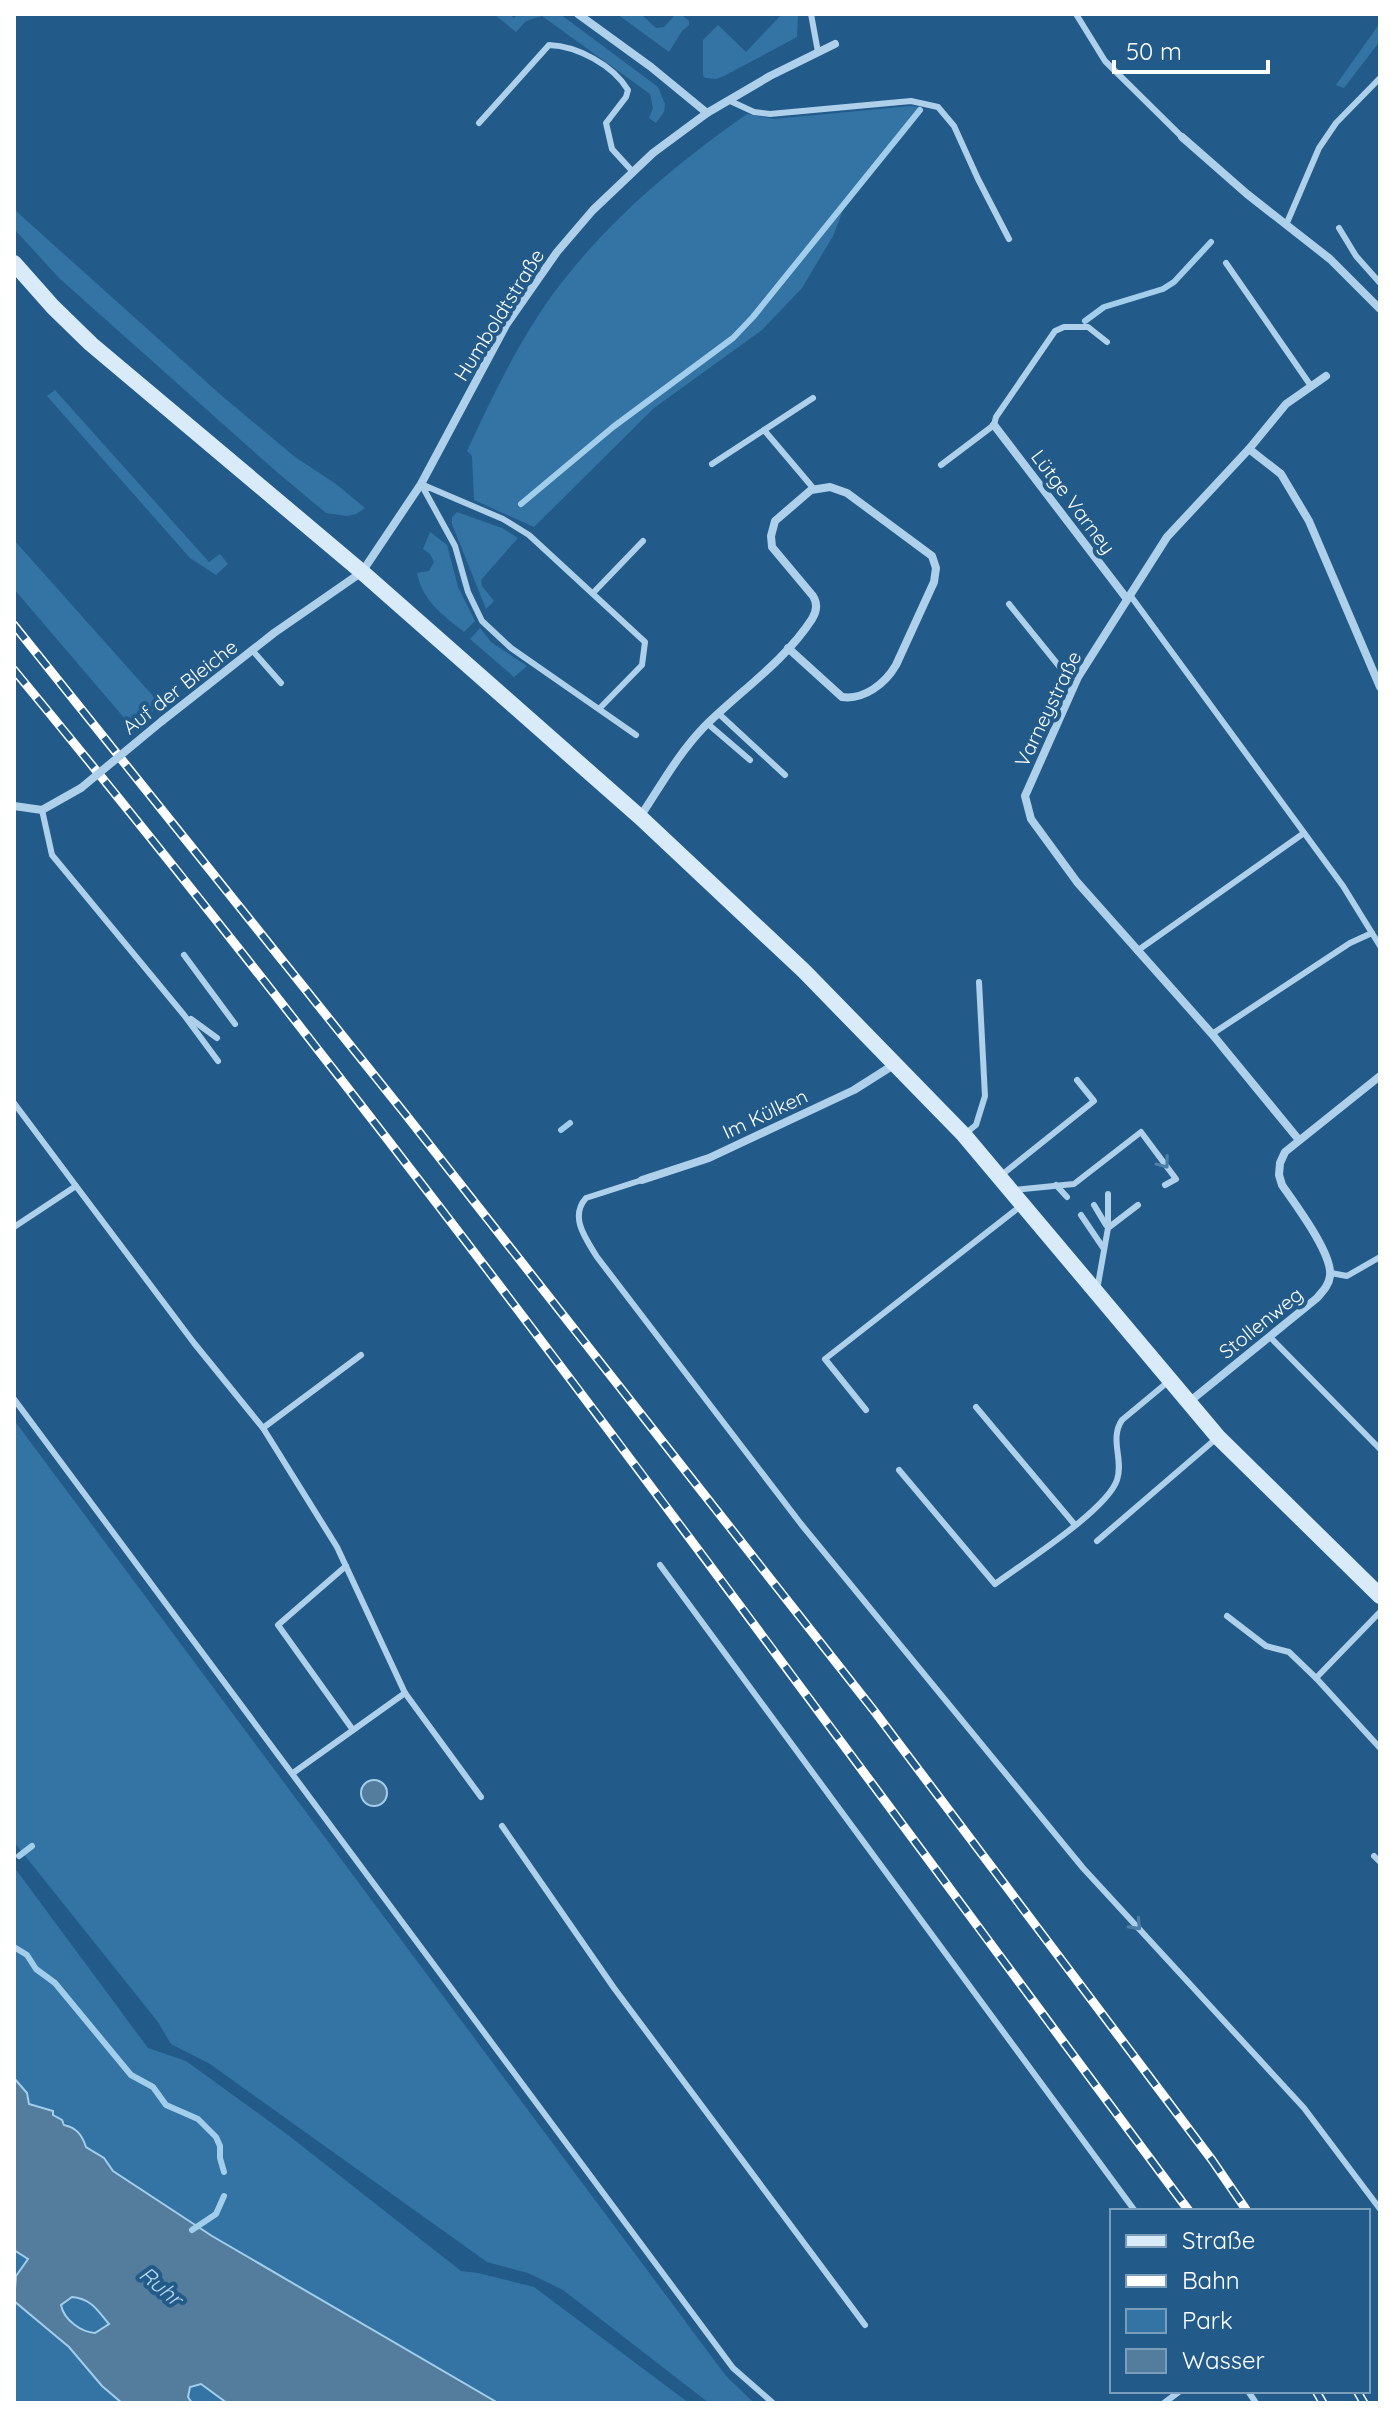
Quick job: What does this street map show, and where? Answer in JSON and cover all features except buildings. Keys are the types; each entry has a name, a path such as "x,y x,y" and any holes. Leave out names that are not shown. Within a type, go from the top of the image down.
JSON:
{"main road":[{"path":"14,263 91,344 362,572 640,817 804,971 964,1135 1218,1437 1380,1596"}],"street":[{"path":"578,14 707,113"},
{"name":"Humboldtstraße","path":"362,572 421,484 506,325 557,252 593,210 653,153 707,113 835,44"},
{"path":"1182,137 1200,155 1330,259 1380,309"},
{"name":"Varneystraße","path":"1299,1140 1212,1034 1077,882 1031,819 1025,803 1030,781 1078,677 1167,537 1249,449 1286,404 1326,376"},
{"name":"Lütge Varney","path":"994,425 1128,597"},
{"path":"1249,449 1281,474 1306,514 1380,687"},
{"path":"640,817 675,763 708,724 788,648 811,620 816,601 774,550 772,528 775,521 814,489 830,487 847,493 927,551 934,561 935,575 896,665 862,697 852,699 836,694 788,648"},
{"name":"Auf der Bleiche","path":"42,810 81,788 252,650 318,600 362,572"},
{"path":"14,806 42,810"},
{"name":"Im Külken","path":"642,1180 709,1158 854,1090 895,1064"},
{"path":"1331,1273 1325,1253 1279,1175 1280,1163 1285,1152 1380,1076"},
{"name":"Stollenweg","path":"1188,1403 1317,1298 1327,1287 1331,1273"}],"lane":[{"path":"811,14 818,52"},
{"path":"1076,14 1105,61 1182,137"},
{"path":"479,123 549,45 566,46 598,62 628,90 606,123 612,149 633,172"},
{"path":"1286,225 1319,148 1336,123 1380,78"},
{"path":"727,100 754,112 770,114 911,101 938,107 954,126 1009,239"},
{"path":"1339,228 1369,273 1380,283"},
{"path":"1226,263 1311,386"},
{"path":"941,465 994,425 996,417 1055,331 1064,327 1088,327 1107,342"},
{"path":"712,464 813,398"},
{"path":"764,430 814,489"},
{"path":"421,484 503,519 529,535 645,642 642,665 599,709"},
{"path":"421,484 455,546 468,592 482,621 511,648 636,735"},
{"path":"593,593 643,541"},
{"path":"1128,597 1343,886 1380,946"},
{"path":"1009,604 1059,666 1078,677"},
{"path":"252,650 281,683"},
{"path":"718,713 785,775"},
{"path":"708,724 750,760"},
{"path":"42,810 52,855 218,1061"},
{"path":"1137,951 1304,833"},
{"path":"1212,1034 1350,943 1372,933"},
{"path":"184,955 235,1024"},
{"path":"964,1135 976,1125 985,1096 979,982"},
{"path":"184,1015 217,1038"},
{"path":"1004,1184 1094,1101 1077,1080"},
{"path":"14,1103 194,1343 263,1428 337,1547 405,1693 481,1797"},
{"path":"1004,1184 1076,1185 1141,1132 1176,1179 1165,1185"},
{"path":"642,1180 586,1198 580,1204 579,1223 597,1257 773,1489 1083,1868 1304,2108 1380,2209"},
{"path":"1056,1185 1067,1197"},
{"path":"14,1227 76,1186"},
{"path":"1096,1294 1108,1228 1108,1194"},
{"path":"866,1410 825,1359 1022,1205"},
{"path":"1094,1205 1108,1228"},
{"path":"1108,1228 1138,1205"},
{"path":"1081,1215 1104,1249"},
{"path":"1331,1273 1347,1276 1380,1257"},
{"path":"1270,1337 1380,1449"},
{"path":"263,1428 361,1355"},
{"path":"899,1470 995,1584 1075,1525 1112,1492 1119,1473 1115,1436 1122,1420 1169,1381"},
{"path":"14,1399 733,2368 773,2403"},
{"path":"976,1407 1075,1525"},
{"path":"1097,1541 1218,1437"},
{"path":"660,1565 1134,2209"},
{"path":"346,1566 278,1625 353,1730"},
{"path":"1316,1678 1380,1612"},
{"path":"1227,1616 1266,1646 1289,1652 1380,1748"},
{"path":"293,1773 405,1693"},
{"path":"502,1826 614,1988 865,2325"}],"green space":[{"path":"494,14 509,14 514,18 518,14 560,14 658,87 665,104 664,112 656,123 649,118 653,108 650,94 542,16 526,21 516,32"},
{"path":"617,14 641,14 656,28 664,27 676,14 681,14 689,25 669,52"},
{"path":"782,14 798,14 797,37 724,76 705,78 703,40 718,25 746,52"},
{"path":"1380,23 1380,41 1344,88 1336,85"},
{"path":"920,107 845,205 833,236 802,288 762,330 654,408 534,527 474,500 472,456 467,451 520,345 545,305 579,261 646,193 747,114 774,119"},
{"path":"14,205 17,212 222,396 295,457 365,508 347,516 326,513 278,473 59,278 16,231"},
{"path":"55,390 209,562 220,554 228,564 216,575 190,558 47,396"},
{"path":"457,512 502,528 518,538 481,580 494,601 486,609 452,524 452,517"},
{"path":"430,532 447,545 458,587 475,621 464,632 435,607 420,583 417,573 429,571 434,562 423,549"},
{"path":"14,540 161,705 132,727 14,589"},
{"path":"480,628 491,642 527,666 514,677 470,639"},
{"path":"14,1420 726,2376 754,2403 709,2403 563,2290 528,2273 487,2262 210,2064 171,2044 158,2022 14,1842"},
{"path":"14,1867 148,2048 186,2061 288,2135 461,2271 534,2287 689,2403 498,2403 212,2236 113,2171 106,2161 87,2147 80,2133 53,2115 53,2111 29,2104 20,2083 14,2078"},
{"path":"14,2225 249,2403 14,2403"}],"water":[{"path":"374,1780 384,1783 387,1793 384,1803 374,1806 364,1803 361,1793 364,1783"},
{"name":"Ruhr","path":"14,2078 27,2093 29,2104 53,2111 53,2115 64,2125 78,2133 86,2147 104,2158 113,2171 212,2236 498,2403 227,2403 201,2384 190,2387 188,2397 192,2403 122,2403 102,2386 69,2347 14,2301 16,2276 28,2259 14,2250","holes":["72,2297 94,2306 109,2324 95,2333 74,2324 61,2305"]}],"waterway":[{"path":"521,504 613,427 733,338 920,110"},
{"path":"1085,321 1104,307 1163,289 1174,282 1211,242"},
{"path":"561,1130 570,1123"},
{"path":"19,1856 32,1846"},
{"path":"14,1947 27,1955 36,1969 55,1983 131,2075 153,2087 166,2105 198,2119 216,2137 224,2172"},
{"path":"192,2230 216,2214 224,2196"}],"railway":[{"path":"14,625 406,1115 875,1712 1246,2209"},
{"path":"14,670 167,858 465,1240 1188,2209"},
{"path":"1317,2393 1323,2403"},
{"path":"1358,2393 1364,2403"}]}
